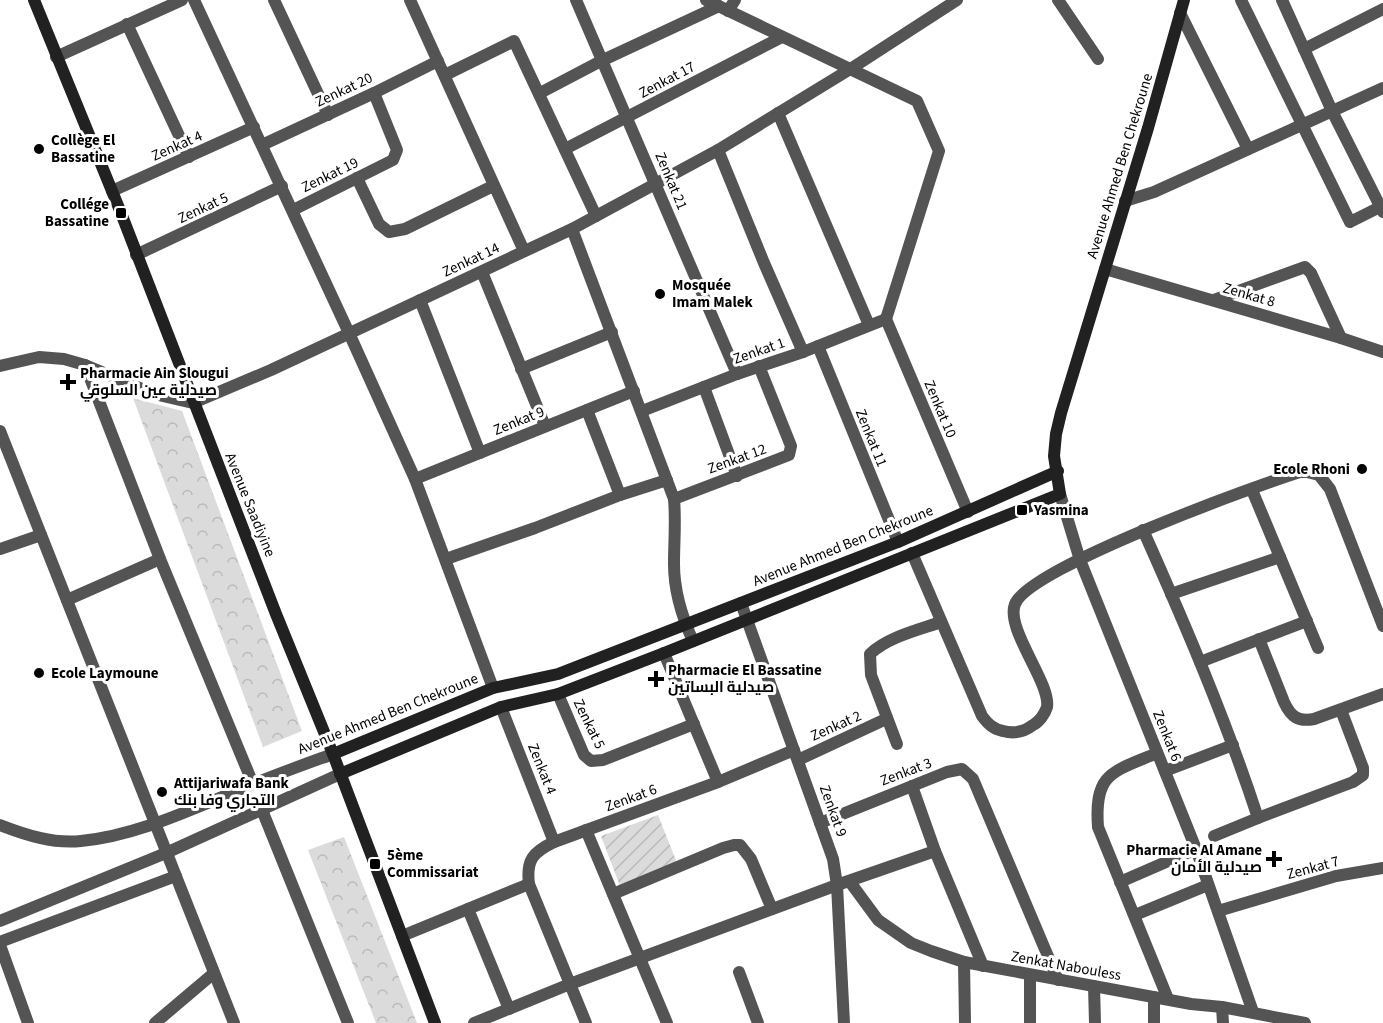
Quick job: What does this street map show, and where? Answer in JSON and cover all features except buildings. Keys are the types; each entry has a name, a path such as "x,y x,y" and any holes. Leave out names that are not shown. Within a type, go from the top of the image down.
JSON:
{"main road":[{"name":"Avenue Saadiyine","path":"34,0 112,191 193,403 333,754 435,1023"},
{"name":"Avenue Ahmed Ben Chekroune","path":"333,754 493,688 558,674 898,542 1058,471 1054,456 1059,423 1184,0"},
{"name":"Zenkat 6","path":"1058,471 1060,494"},
{"name":"Avenue Ahmed Ben Chekroune","path":"340,774 501,707 558,694 1060,494"}],"street":[{"path":"56,57 182,0"},
{"path":"194,0 282,186 415,479 493,688"},
{"path":"274,0 328,115"},
{"name":"Zenkat 21","path":"576,0 737,374"},
{"path":"706,0 917,101 939,151 886,319"},
{"path":"540,93 601,61 723,9 735,0"},
{"name":"Zenkat 14","path":"193,403 572,229 718,150 957,0"},
{"path":"1058,0 1098,59"},
{"path":"1241,0 1350,222 1382,209 1332,111 1282,0"},
{"path":"412,1 524,251"},
{"path":"1304,49 1383,9"},
{"path":"1180,13 1248,149"},
{"path":"127,24 189,157"},
{"name":"Zenkat 17","path":"565,149 782,37"},
{"path":"444,75 514,41 596,216"},
{"name":"Zenkat 20","path":"262,145 438,61"},
{"path":"1125,201 1154,192 1383,87"},
{"name":"Zenkat 19","path":"293,210 393,160 397,150 374,93"},
{"path":"778,113 869,325"},
{"name":"Zenkat 4","path":"112,191 254,127"},
{"path":"718,150 803,352"},
{"path":"357,178 379,224 389,232 405,230 493,186"},
{"name":"Zenkat 5","path":"136,255 282,186"},
{"path":"572,229 674,498 676,530 674,565 679,603 693,641"},
{"path":"1214,300 1305,267 1311,273 1341,338"},
{"name":"Zenkat 8","path":"1105,269 1383,352"},
{"path":"482,272 545,426"},
{"path":"420,300 480,453"},
{"name":"Zenkat 1","path":"642,411 886,319"},
{"name":"Zenkat 10","path":"886,319 968,512"},
{"path":"521,369 612,332"},
{"name":"Zenkat 11","path":"818,346 898,542"},
{"path":"0,366 39,357 64,359 85,365 154,394 193,403"},
{"path":"85,365 160,559 253,784"},
{"name":"Zenkat 12","path":"674,498 783,459 791,451 759,366"},
{"path":"704,387 737,476"},
{"name":"Zenkat 9","path":"415,479 634,391"},
{"path":"587,410 620,495"},
{"path":"0,431 234,1023"},
{"path":"912,552 982,716 991,727 1012,733 1024,731 1035,724 1047,707 1046,696 1019,635 1015,620 1015,605 1031,589 1080,560 1143,530 1303,471 1319,475 1324,480 1356,553 1383,626"},
{"path":"446,558 667,480"},
{"path":"1252,490 1318,648"},
{"name":"Zenkat 6","path":"1060,494 1080,560 1196,849 1253,1012"},
{"path":"1143,530 1200,662 1258,818"},
{"path":"1,545 41,535"},
{"path":"1171,594 1280,557"},
{"path":"67,600 160,559"},
{"name":"Zenkat 9","path":"741,603 843,883 844,1023"},
{"path":"1200,662 1307,621"},
{"path":"897,744 871,675 870,654 877,647 941,622"},
{"path":"1259,639 1278,689 1292,717 1305,721 1383,694"},
{"path":"664,652 718,782"},
{"name":"Zenkat 5","path":"558,694 588,760 603,760 694,724"},
{"name":"Zenkat 4","path":"501,707 554,842"},
{"path":"1214,836 1353,782 1363,775 1363,768 1341,710"},
{"name":"Zenkat 2","path":"796,755 886,719"},
{"path":"1165,771 1233,746"},
{"path":"1157,753 1112,773 1102,785 1097,808 1098,827 1168,999"},
{"name":"Avenue Ahmed Ben Chekroune","path":"0,826 38,838 80,841 116,835 155,823 333,754"},
{"name":"Zenkat 6","path":"529,885 528,871 531,858 539,849 796,755"},
{"name":"Zenkat 3","path":"820,823 946,772 962,769 973,779 1058,980"},
{"name":"Avenue Ahmed Ben Chekroune","path":"0,921 166,853 340,774"},
{"path":"912,786 935,851 983,966"},
{"path":"262,810 348,1023"},
{"path":"586,830 666,1023"},
{"path":"613,894 723,848 740,845 751,859 772,909"},
{"path":"1120,882 1196,849"},
{"path":"474,1023 570,984 935,851"},
{"name":"Zenkat 7","path":"1218,911 1336,876 1383,868"},
{"path":"28,1023 0,943 176,876"},
{"name":"Zenkat Nabouless","path":"843,883 886,927 912,943 964,962 1030,976 1253,1012 1298,1022"},
{"path":"402,936 529,885 586,1023"},
{"path":"1135,915 1208,885"},
{"path":"468,909 509,1009"},
{"path":"964,962 964,1023"},
{"path":"739,972 758,1023"},
{"path":"155,1023 214,973"},
{"path":"1030,976 1030,1023"},
{"path":"1094,986 1095,1023"},
{"path":"1154,997 1154,1023"},
{"path":"1222,1007 1223,1023"}],"green space":[{"path":"133,398 182,411 302,731 263,747"},
{"path":"658,815 677,863 620,886 601,836"},
{"path":"344,837 417,1023 376,1023 308,850"}],"place":[{"name":"Collège El Bassatine","path":"39,149"},
{"name":"Collége Bassatine","path":"121,213"},
{"name":"Mosquée Imam Malek","path":"660,294"},
{"name":"Pharmacie Ain Slougui صيدلية عين السلوقي","path":"68,382"},
{"name":"Ecole Rhoni","path":"1362,469"},
{"name":"Yasmina","path":"1022,510"},
{"name":"Ecole Laymoune","path":"39,673"},
{"name":"Pharmacie El Bassatine صيدلية البساتين","path":"656,679"},
{"name":"Attijariwafa Bank التجاري وفا بنك","path":"162,792"},
{"name":"Pharmacie Al Amane صيدلية الأمان","path":"1274,859"},
{"name":"5ème Commissariat","path":"375,864"}]}
